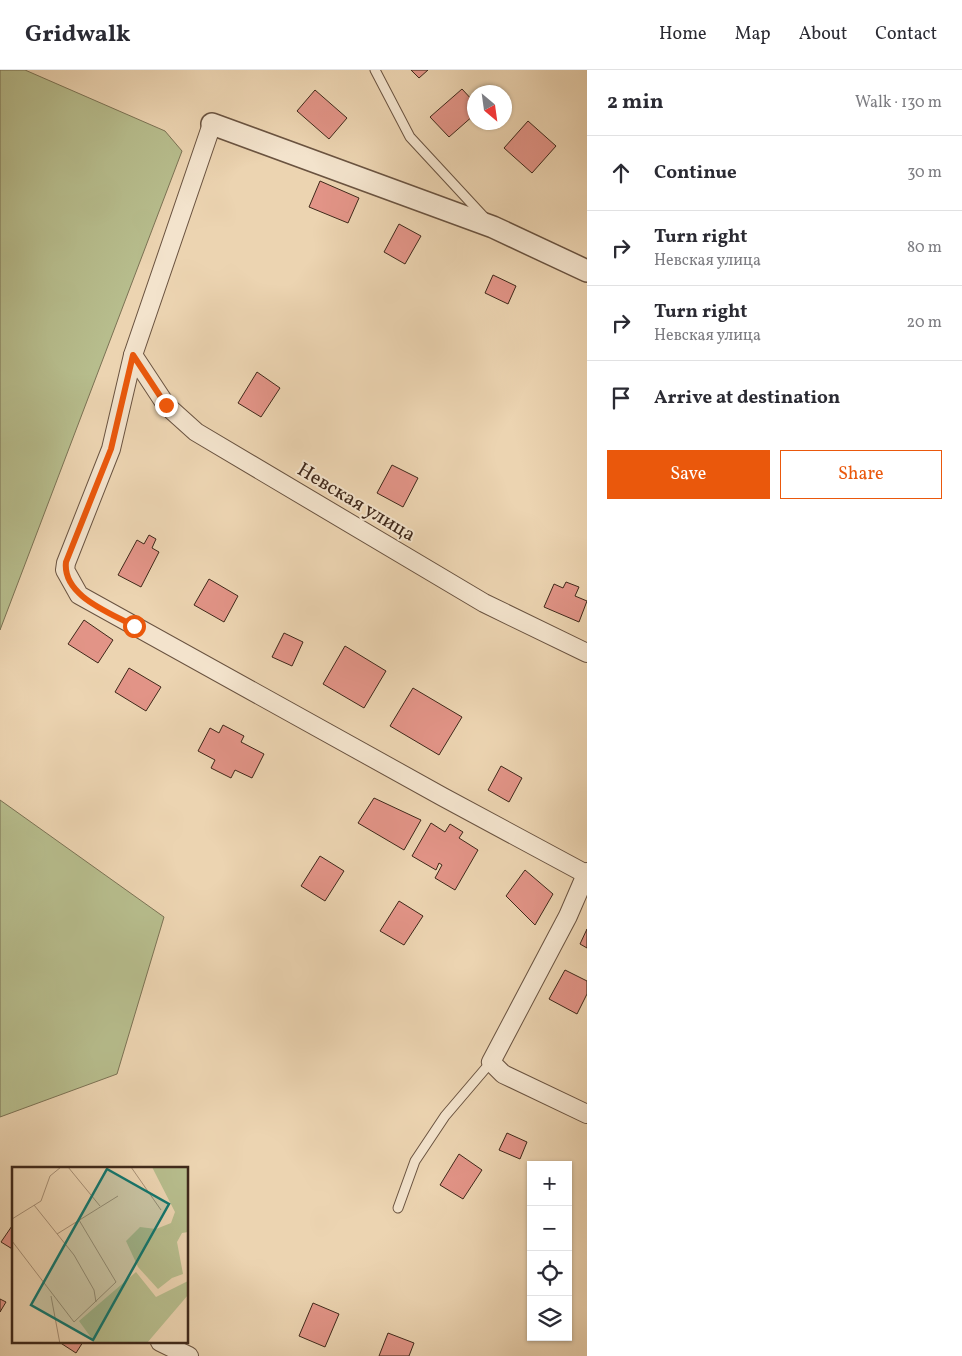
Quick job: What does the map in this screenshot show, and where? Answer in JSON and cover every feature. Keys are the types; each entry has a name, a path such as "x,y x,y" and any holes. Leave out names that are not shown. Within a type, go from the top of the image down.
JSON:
{"street":[{"path":"587,271 493,227 212,124 133,355 111,449 66,562 65,570 79,595 443,798 586,873 568,916 490,1062 503,1074 587,1114"},
{"name":"Невская улица","path":"133,355 166,405 196,432 484,603 587,653"},
{"path":"164,1344 189,1356"}],"lane":[{"path":"375,70 410,137 493,227"},
{"path":"398,1208 415,1160 445,1116 490,1062"}],"green space":[{"path":"0,70 25,70 165,131 182,151 0,630"},
{"path":"0,800 164,917 117,1074 0,1117"}],"building":[{"path":"411,70 428,70 419,78"},
{"path":"462,89 467,94 467,121 449,137 430,117"},
{"path":"315,90 347,118 329,139 297,111"},
{"path":"528,121 556,146 532,173 504,148"},
{"path":"320,181 359,198 348,223 309,207"},
{"path":"399,224 421,236 405,264 384,252"},
{"path":"493,275 516,286 508,304 485,293"},
{"path":"257,372 280,388 261,417 238,403"},
{"path":"392,465 418,478 403,507 377,493"},
{"path":"149,535 156,539 152,548 159,552 141,587 118,575 137,540 144,544"},
{"path":"209,579 238,596 224,622 194,605"},
{"path":"566,582 579,587 575,596 587,601 579,622 544,607 554,584 563,588"},
{"path":"84,620 113,640 98,663 68,644"},
{"path":"284,633 303,642 292,666 272,657"},
{"path":"345,646 386,671 364,708 323,684"},
{"path":"129,668 161,687 146,711 115,692"},
{"path":"413,688 462,717 439,755 390,726"},
{"path":"223,725 244,736 241,742 264,754 252,778 235,770 231,778 211,768 215,760 198,751 210,728 219,733"},
{"path":"501,766 522,778 509,802 488,790"},
{"path":"374,798 421,820 404,850 358,823"},
{"path":"431,823 445,832 450,824 463,832 459,838 478,850 455,890 435,878 442,865 439,863 436,870 412,856"},
{"path":"320,856 344,871 325,901 301,886"},
{"path":"525,870 553,894 535,925 506,896"},
{"path":"399,901 423,916 404,945 380,931"},
{"path":"587,929 587,948 580,944"},
{"path":"565,970 587,981 587,994 577,1014 549,999"},
{"path":"507,1133 527,1142 520,1159 499,1150"},
{"path":"459,1154 482,1170 463,1199 440,1185"},
{"path":"12,1226 12,1249 1,1242"},
{"path":"0,1299 6,1302 0,1312"},
{"path":"313,1303 339,1314 325,1347 299,1336"},
{"path":"388,1333 414,1343 409,1356 379,1356"},
{"path":"62,1344 82,1344 76,1353"}],"route":[{"path":"134,626 79,595 70,582 65,570 66,562 111,449 133,355 166,405"}]}
